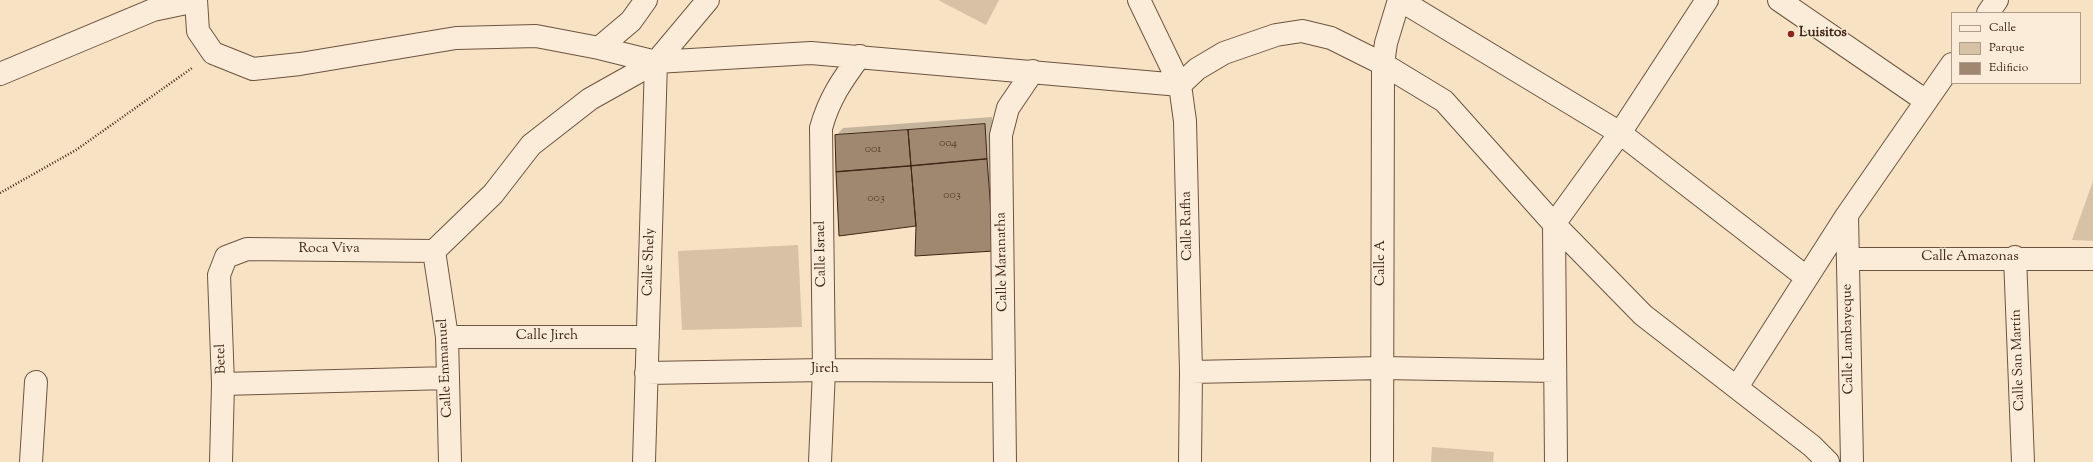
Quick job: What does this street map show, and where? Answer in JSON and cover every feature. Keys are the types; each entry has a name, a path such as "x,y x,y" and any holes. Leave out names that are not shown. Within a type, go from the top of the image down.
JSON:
{"street":[{"path":"599,48 630,21 646,0"},
{"path":"434,251 493,194 530,145 590,99 656,62 708,0"},
{"name":"Calle Rafha","path":"1139,0 1180,85 1185,121 1187,154 1191,372 1190,462"},
{"path":"1400,0 1620,133 1806,278"},
{"name":"Calle A","path":"1382,462 1383,64 1386,43 1400,0"},
{"path":"1556,462 1554,224 1620,133 1707,0"},
{"path":"1779,0 1926,101"},
{"path":"1989,12 1997,0"},
{"path":"0,74 153,10 196,1 198,30 213,54 254,69 300,64 456,38 536,36 599,48 656,62 811,53 860,56 1180,85 1197,69 1224,54 1276,36 1302,31 1331,38 1383,64 1444,101 1554,224 1643,314 1812,446 1828,462"},
{"name":"Calle Israel","path":"820,462 824,370 821,128 827,107 838,87 860,56"},
{"name":"Calle Shely","path":"644,462 656,62"},
{"path":"1737,387 1847,215 1951,65"},
{"name":"Calle Maranatha","path":"1005,462 1001,135 1008,108 1033,72"},
{"name":"Calle Lambayeque","path":"1847,215 1852,462"},
{"name":"Roca Viva","path":"226,257 247,249 434,251"},
{"name":"Calle Emmanuel","path":"434,251 447,337 450,462"},
{"name":"Betel","path":"221,462 223,384 219,276 226,257"},
{"name":"Calle San Martín","path":"2015,258 2023,462"},
{"name":"Calle Amazonas","path":"1848,259 2093,258"},
{"name":"Calle Jireh","path":"447,337 648,337"},
{"path":"1191,372 1382,368 1555,371"},
{"name":"Jireh","path":"646,373 824,370 1004,371"},
{"path":"223,384 448,378"},
{"path":"31,462 36,382"}],"path":[{"path":"0,193 76,150 213,54"}],"green space":[{"path":"938,0 999,0 986,25"},
{"path":"2093,181 2093,241 2072,240"},
{"path":"798,245 802,327 682,330 678,251"},
{"path":"1432,447 1494,452 1493,462 1431,462"}],"building":[{"path":"985,124 987,159 911,166 908,130"},
{"path":"908,130 911,166 836,172 835,135"},
{"path":"987,159 994,251 915,256 916,226 911,166"},
{"path":"911,166 916,226 839,236 836,172"}],"place":[{"name":"Luisitos","path":"1791,34"}]}
